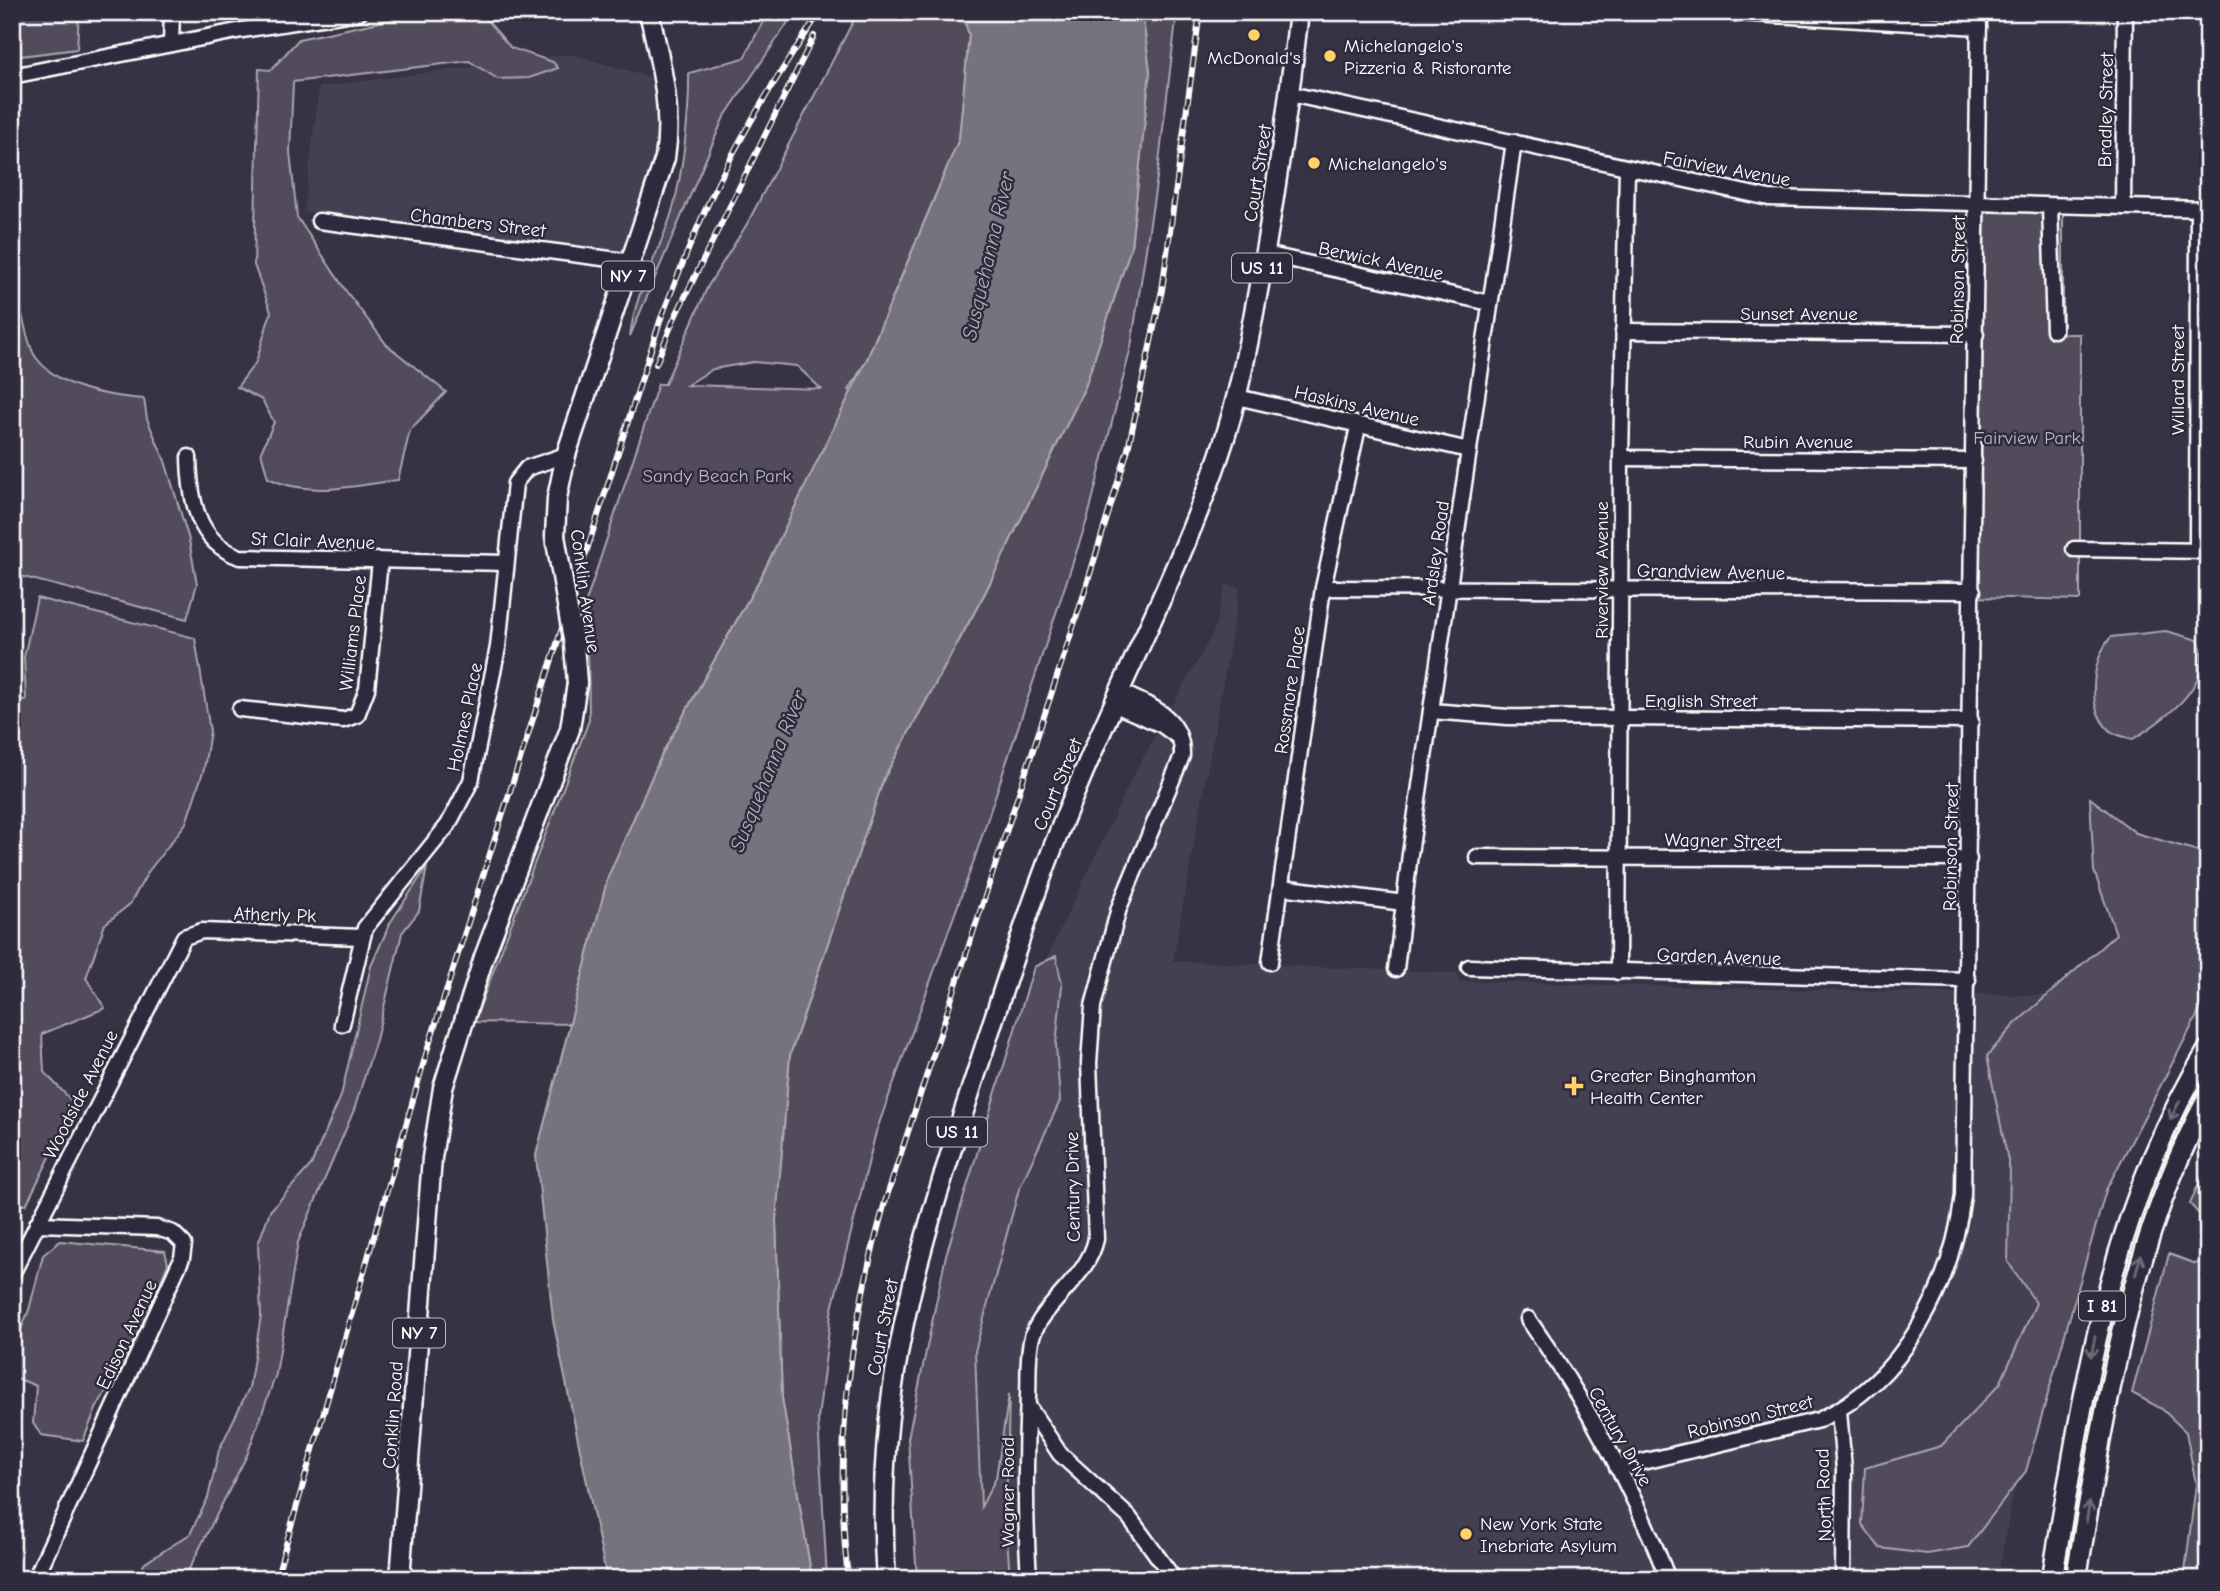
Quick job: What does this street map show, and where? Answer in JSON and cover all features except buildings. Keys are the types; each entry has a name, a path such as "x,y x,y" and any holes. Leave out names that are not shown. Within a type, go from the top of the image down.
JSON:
{"highway":[{"name":"I 81","path":"2052,1579 2092,1353 2112,1269 2130,1213 2162,1135 2208,1050"},
{"name":"I 81","path":"2076,1579 2112,1372 2132,1289 2157,1207 2208,1098"}],"main road":[{"name":"Conklin Avenue","path":"443,1088 477,978 570,729 577,683 574,645 555,536 557,498 566,455 633,262 658,184 669,135 665,82 649,12"},
{"name":"Court Street","path":"886,1579 882,1500 885,1440 895,1358 913,1278 934,1203 1035,896 1116,697 1202,503 1237,397 1265,254 1300,12"},
{"name":"Conklin Road","path":"400,1579 432,1158 443,1088"}],"street":[{"path":"171,44 172,12"},
{"path":"12,76 171,44 360,12"},
{"path":"1721,12 1979,20"},
{"name":"Bradley Street","path":"2123,207 2125,12"},
{"name":"Robinson Street","path":"1617,1468 1819,1420 1839,1411 1870,1385 1928,1314 1953,1255 1963,1195 1968,980 1979,20"},
{"name":"Fairview Avenue","path":"1290,94 1769,198 2203,209"},
{"name":"Ardsley Road","path":"1396,969 1514,142"},
{"name":"Riverview Avenue","path":"1618,972 1618,719 1627,168"},
{"path":"2050,206 2054,330"},
{"name":"Willard Street","path":"2202,551 2203,209"},
{"name":"Chambers Street","path":"319,221 633,262"},
{"name":"Berwick Avenue","path":"1265,254 1490,303"},
{"name":"Sunset Avenue","path":"1623,331 1976,334"},
{"name":"Haskins Avenue","path":"1237,397 1358,427 1469,450"},
{"name":"Rossmore Place","path":"1270,962 1323,588 1358,427"},
{"name":"Holmes Place","path":"342,1024 361,937 448,825 471,781 498,647 515,483 527,468 566,455"},
{"name":"St Clair Avenue","path":"189,457 189,474 201,525 222,550 255,559 506,563"},
{"name":"Rubin Avenue","path":"1621,458 1974,461"},
{"path":"2074,549 2202,551"},
{"name":"Williams Place","path":"240,709 344,720 357,715 367,690 380,561"},
{"name":"Grandview Avenue","path":"1323,588 1973,591"},
{"name":"Century Drive","path":"1028,1406 1033,1334 1086,1264 1094,1247 1089,1063 1093,1006 1119,908 1180,763 1182,750 1175,724 1167,715 1116,697"},
{"name":"English Street","path":"1431,711 1508,718 1971,721"},
{"name":"Wagner Street","path":"1477,857 1969,859"},
{"path":"1281,887 1404,904"},
{"name":"Atherly Pk","path":"188,935 202,931 361,937"},
{"name":"Woodside Avenue","path":"12,1274 174,950 188,935"},
{"name":"Garden Avenue","path":"1469,967 1968,980"},
{"name":"Edison Avenue","path":"34,1579 181,1258 184,1244 173,1233 157,1228 37,1224"},
{"name":"Century Drive","path":"1528,1319 1572,1387 1617,1468 1650,1531 1668,1579"},
{"path":"1028,1406 1060,1454 1129,1517 1174,1579"},
{"name":"Wagner Road","path":"1028,1406 1025,1521 1029,1579"},
{"name":"North Road","path":"1839,1411 1845,1517 1843,1579"}],"shaded area":[{"path":"569,54 655,78 660,111 660,144 628,251 304,212 319,87"},
{"name":"Greater Binghamton Health Center","path":"1226,584 1240,588 1173,961 1458,973 1459,981 2185,999 2087,1174 2031,1401 1999,1569 1949,1579 973,1579 950,1310 1046,960 1132,778 1213,633"}],"green space":[{"path":"12,12 79,12 77,49 12,57"},
{"path":"768,12 795,12 723,119 630,336 636,305 670,218 678,186 688,107 689,73 744,58"},
{"name":"Sandy Beach Park","path":"858,12 962,12 969,35 959,139 867,359 849,390 852,391 761,577 662,754 608,877 570,1024 474,1022 589,720 588,643 580,620 658,384 665,384 708,286 747,224","holes":["753,362 797,366 821,389 687,385 713,369"]},
{"path":"1142,12 1177,12 1158,171 1131,347 1088,517 972,866 876,1132 831,1313 818,1419 827,1579 812,1579 782,1398 776,1220 790,1055 884,778 986,591 1085,387 1131,247 1150,71"},
{"path":"484,17 511,48 553,62 558,68 529,78 498,79 469,61 293,82 290,152 297,217 346,291 387,345 446,392 410,430 398,480 316,489 300,488 268,478 261,452 274,422 262,400 237,387 256,362 271,312 254,265 259,69 271,70 299,39 399,18"},
{"name":"Fairview Park","path":"1977,204 2063,206 2063,334 2080,334 2080,600 1973,597"},
{"path":"13,271 28,340 35,356 45,367 84,389 144,399 147,419 165,461 189,540 197,584 187,619 12,574"},
{"path":"37,598 195,638 210,731 204,769 186,823 148,872 130,904 105,924 86,978 105,1008 42,1034 44,1072 76,1105 26,1205 12,1204 12,698 26,700 24,657"},
{"path":"2166,631 2198,640 2202,656 2194,685 2173,710 2133,739 2119,736 2108,729 2097,708 2094,683 2099,658 2111,637"},
{"path":"2090,798 2136,833 2201,852 2208,846 2208,995 2106,1190 2026,1471 1968,1547 1927,1554 1880,1548 1862,1524 1865,1468 1941,1446 2000,1384 2036,1303 2008,1262 2010,1171 1987,1056 2014,1025 2116,934 2094,871"},
{"path":"427,867 419,911 402,933 376,1040 354,1110 298,1242 276,1374 247,1455 184,1579 134,1579 145,1563 190,1534 208,1498 219,1450 249,1388 261,1316 258,1244 270,1211 311,1165 341,1096 371,966 390,923"},
{"path":"1056,956 1062,985 1056,1045 1060,1101 1019,1189 975,1351 981,1507 996,1478 1009,1394 1006,1521 1010,1579 917,1579 908,1438 946,1255 1034,967"},
{"path":"2208,1162 2208,1224 2190,1204"},
{"path":"60,1241 165,1251 168,1264 143,1324 96,1409 83,1441 41,1435 33,1423 36,1386 12,1376 12,1351 29,1310 43,1255"},
{"path":"2169,1254 2196,1264 2208,1256 2208,1579 2184,1579 2196,1484 2186,1432 2162,1409 2132,1393"}],"water":[{"name":"Susquehanna River","path":"962,12 1142,12 1150,71 1131,247 1085,387 986,591 884,778 790,1055 776,1220 782,1398 812,1579 607,1579 553,1320 536,1155 608,877 662,754 761,577 867,359 959,139 969,35"}],"railway":[{"path":"276,1579 427,1051 661,318 699,224 725,169 770,89 820,12"},
{"path":"848,1579 844,1531 844,1436 862,1295 885,1202 1083,597 1128,449 1162,290 1200,12"},
{"path":"656,364 673,321 814,36"}],"place":[{"name":"McDonald's","path":"1254,35"},
{"name":"Michelangelo's Pizzeria & Ristorante","path":"1330,56"},
{"name":"Michelangelo's","path":"1314,163"},
{"name":"Greater Binghamton Health Center","path":"1574,1086"},
{"name":"New York State Inebriate Asylum","path":"1466,1534"}]}
